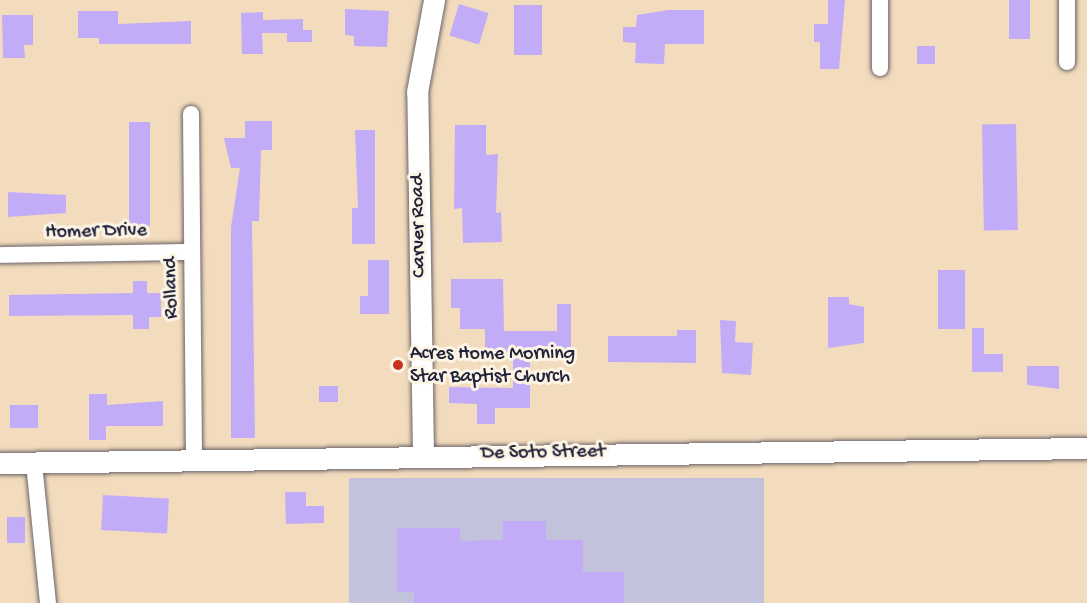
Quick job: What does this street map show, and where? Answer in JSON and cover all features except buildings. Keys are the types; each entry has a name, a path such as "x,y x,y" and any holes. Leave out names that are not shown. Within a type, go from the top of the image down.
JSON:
{"street":[{"name":"Carver Road","path":"423,454 417,93 434,0"},
{"path":"880,0 880,68"},
{"path":"1066,0 1067,62"},
{"name":"Rolland","path":"191,114 195,462"},
{"name":"Homer Drive","path":"0,255 192,252"},
{"name":"De Soto Street","path":"0,463 195,462 423,454 1087,448"},
{"path":"34,463 48,603"}],"shaded area":[{"path":"349,478 764,478 764,603 349,603"}],"place":[{"name":"Acres Home Morning Star Baptist Church","path":"398,365"}]}
